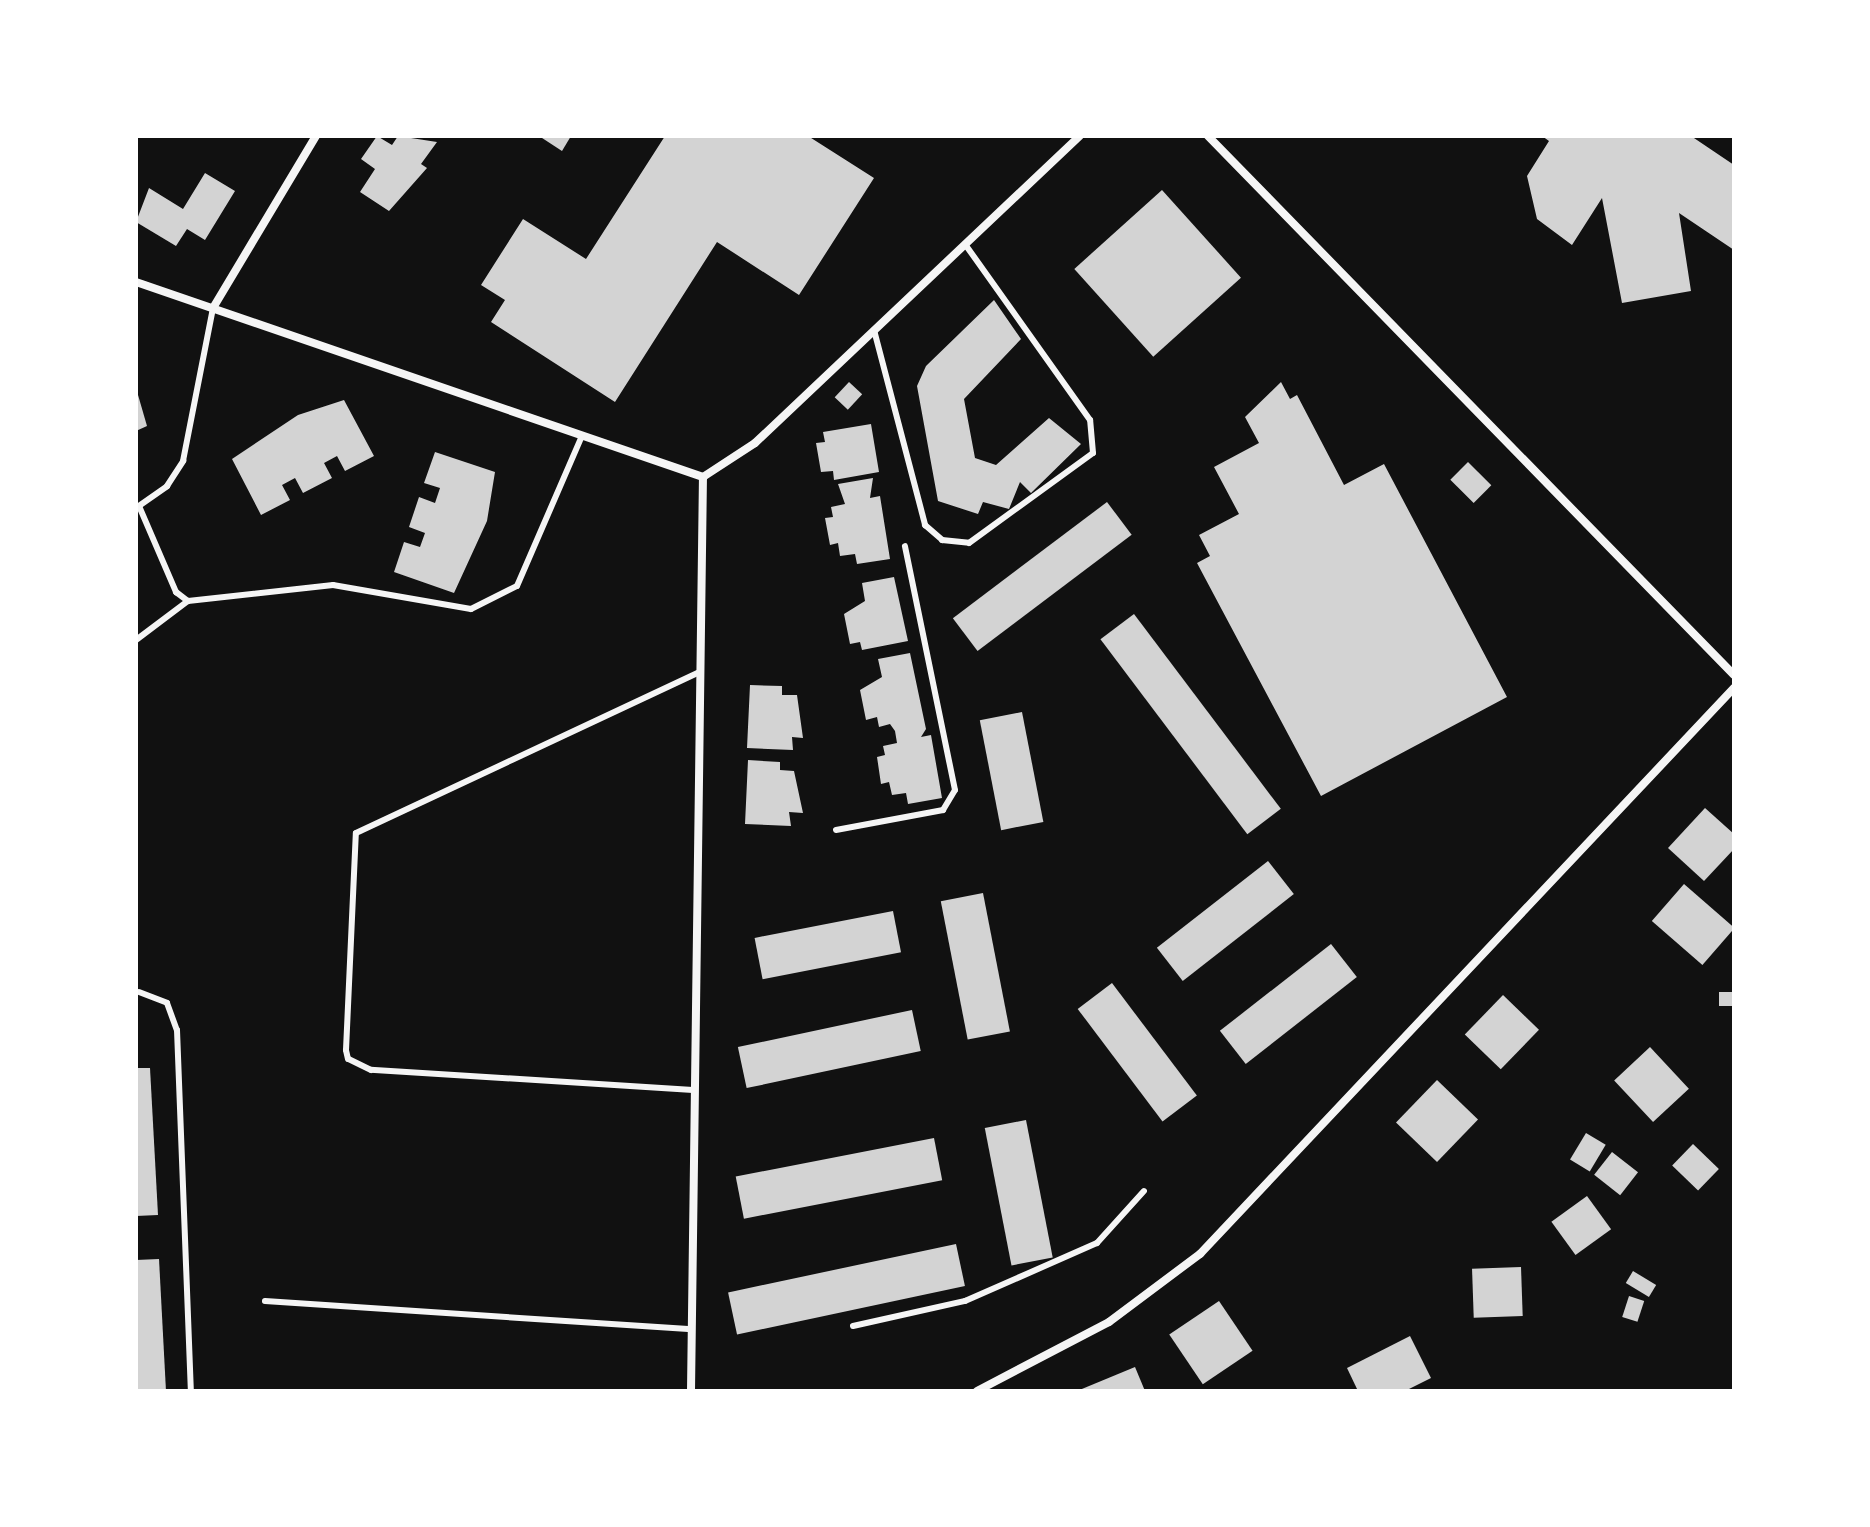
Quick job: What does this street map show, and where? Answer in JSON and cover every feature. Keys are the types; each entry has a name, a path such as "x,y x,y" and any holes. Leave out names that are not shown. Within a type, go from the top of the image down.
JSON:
{"street":[{"path":"213,308 316,136"},
{"path":"703,477 755,443 1080,136"},
{"path":"1208,136 1734,675"},
{"path":"136,282 703,477"},
{"path":"691,1391 703,477"},
{"path":"977,1391 1109,1322 1200,1254 1734,688"}],"lane":[{"path":"874,330 925,525 942,540 969,543 1093,453 1090,420 965,244"},
{"path":"188,601 176,592 138,507 167,486 183,461 213,308"},
{"path":"136,640 188,601 333,585 471,609 499,600 517,586 540,544 582,436"},
{"path":"836,830 943,810 955,790 905,546"},
{"path":"693,1090 371,1070 348,1059 346,1050 356,833 700,672"},
{"path":"139,992 167,1003 177,1030 191,1389"},
{"path":"853,1326 965,1301 1097,1243 1144,1191"},
{"path":"265,1301 692,1329"}],"building":[{"path":"377,136 392,145 398,136 437,142 421,164 427,168 389,211 360,192 375,169 361,159"},
{"path":"539,136 571,136 562,151"},
{"path":"665,136 808,136 874,178 799,295 717,242 615,402 491,322 505,300 481,285 523,219 586,259"},
{"path":"1542,136 1691,136 1734,165 1734,250 1679,213 1691,291 1622,303 1602,198 1572,245 1537,219 1527,176 1549,141"},
{"path":"205,173 235,191 205,240 187,229 176,246 136,222 149,188 183,209"},
{"path":"1162,190 1241,278 1153,357 1074,269"},
{"path":"994,300 1021,339 964,399 975,458 996,465 1049,418 1081,444 1031,493 1020,482 1009,509 983,502 978,514 938,501 917,386 926,366"},
{"path":"849,382 862,394 848,410 835,397"},
{"path":"1281,382 1290,399 1297,395 1344,485 1384,464 1507,697 1321,796 1197,563 1210,556 1199,535 1239,514 1214,467 1259,443 1245,417"},
{"path":"136,388 147,426 136,431"},
{"path":"344,400 374,456 345,471 337,456 324,463 332,478 303,493 295,478 282,485 290,500 261,515 232,459 298,415"},
{"path":"871,424 879,472 834,480 833,471 821,472 816,443 825,442 823,432"},
{"path":"435,452 495,472 487,521 454,593 394,572 404,542 420,547 425,533 409,527 419,497 435,503 440,488 424,483"},
{"path":"1468,462 1491,485 1474,503 1450,480"},
{"path":"873,478 870,498 880,496 890,559 857,564 855,554 840,556 838,543 830,545 825,518 833,517 831,507 845,504 838,484"},
{"path":"1107,502 1132,535 978,651 953,618"},
{"path":"894,577 908,641 862,650 860,642 850,644 844,614 865,601 862,583"},
{"path":"1134,614 1281,809 1247,834 1100,639"},
{"path":"910,653 926,729 921,737 931,735 942,798 908,804 906,793 892,795 889,782 881,784 877,757 885,755 883,746 897,743 895,731 890,724 879,727 877,717 866,720 860,690 882,677 878,659"},
{"path":"750,685 782,686 782,695 797,695 803,738 792,737 793,750 747,748"},
{"path":"1022,712 1043,822 1001,830 980,720"},
{"path":"748,760 780,762 780,770 794,771 803,813 789,812 791,826 745,824"},
{"path":"1705,808 1734,834 1734,849 1704,881 1668,848"},
{"path":"1268,861 1294,894 1183,981 1157,948"},
{"path":"1684,884 1734,927 1702,965 1652,921"},
{"path":"983,893 1010,1031 968,1040 941,901"},
{"path":"893,911 901,952 763,979 755,938"},
{"path":"1331,944 1357,977 1246,1064 1220,1031"},
{"path":"1112,983 1197,1096 1163,1121 1078,1009"},
{"path":"1719,992 1734,992 1734,1006 1719,1006"},
{"path":"1503,995 1539,1030 1501,1069 1465,1035"},
{"path":"912,1010 921,1051 747,1088 738,1047"},
{"path":"1650,1047 1689,1089 1653,1122 1614,1080"},
{"path":"136,1068 150,1068 158,1215 136,1216"},
{"path":"1437,1080 1478,1120 1437,1162 1396,1122"},
{"path":"1026,1120 1053,1257 1011,1265 985,1128"},
{"path":"1586,1133 1606,1145 1590,1171 1570,1160"},
{"path":"934,1138 942,1180 744,1219 736,1177"},
{"path":"1693,1144 1719,1169 1698,1191 1672,1166"},
{"path":"1612,1152 1638,1172 1620,1195 1594,1175"},
{"path":"1587,1196 1611,1229 1576,1255 1551,1222"},
{"path":"956,1244 965,1286 737,1335 728,1292"},
{"path":"159,1259 166,1391 136,1391 136,1260"},
{"path":"1521,1267 1523,1316 1474,1318 1472,1269"},
{"path":"1633,1271 1656,1285 1649,1297 1626,1283"},
{"path":"1629,1296 1644,1301 1637,1322 1622,1317"},
{"path":"1219,1301 1253,1351 1203,1384 1169,1335"},
{"path":"1410,1336 1431,1378 1405,1391 1358,1391 1347,1368"},
{"path":"1135,1367 1145,1391 1077,1391"}]}
